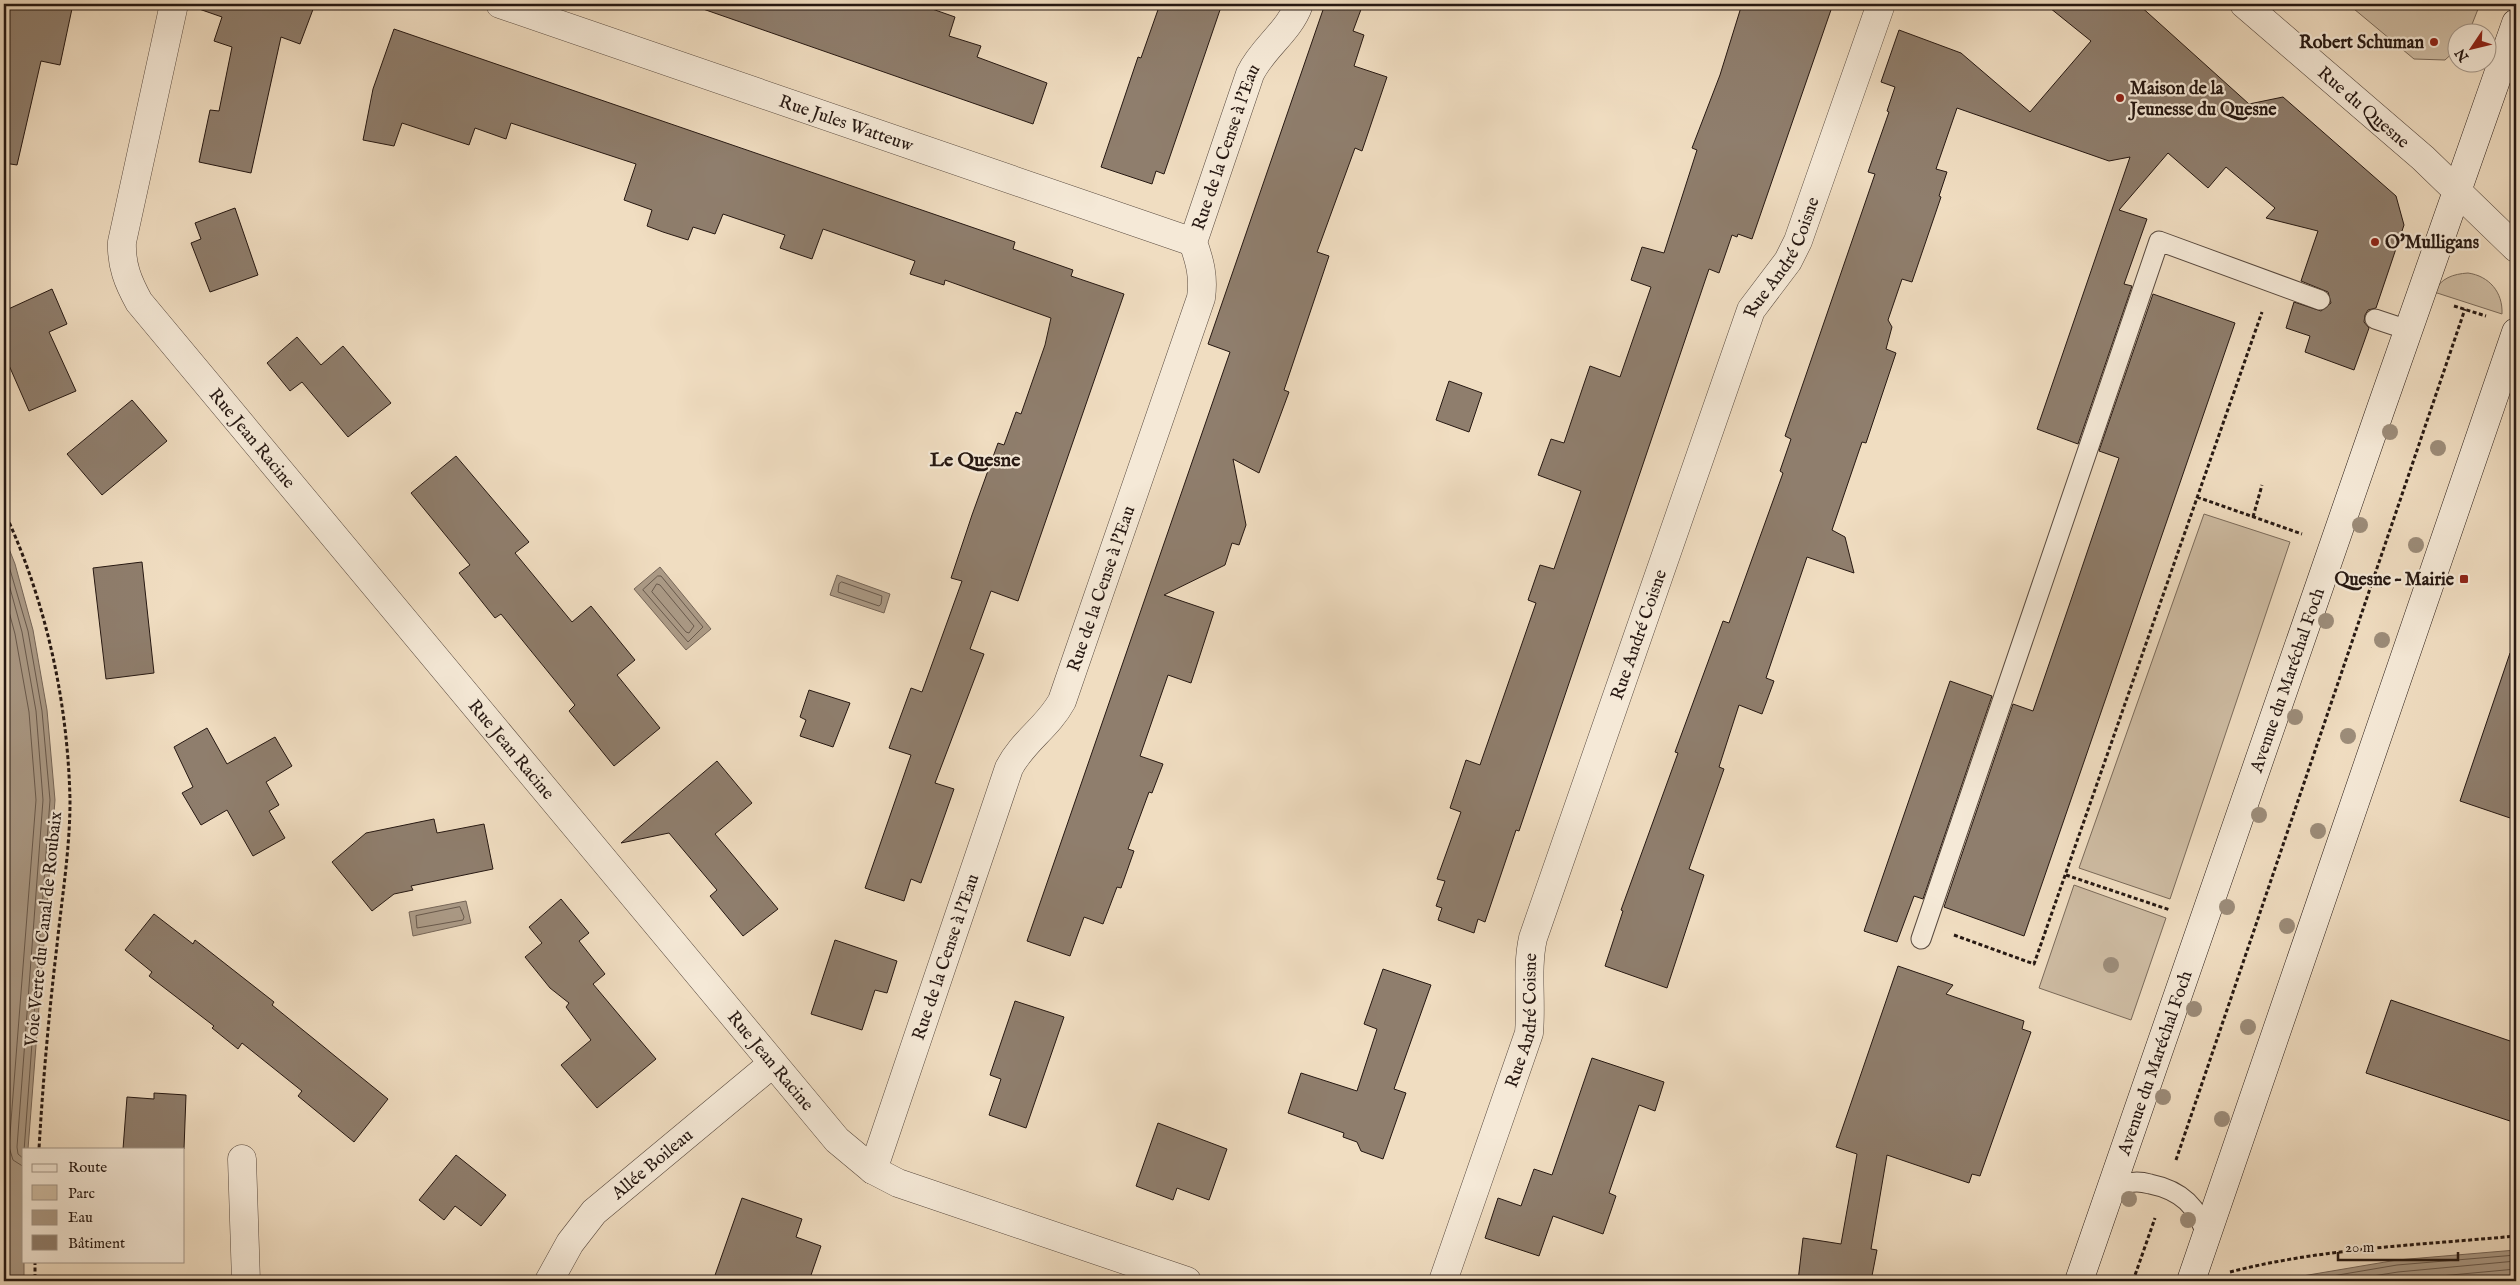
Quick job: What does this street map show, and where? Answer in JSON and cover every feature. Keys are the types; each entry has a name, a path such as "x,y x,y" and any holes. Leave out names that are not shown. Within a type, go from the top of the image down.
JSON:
{"street":[{"name":"Rue Jean Racine","path":"174,4 122,242 123,265 131,288 152,318 837,1140 873,1170 898,1183 1187,1281"},
{"name":"Rue Jules Watteuw","path":"500,4 1193,242"},
{"name":"Rue de la Cense à l'Eau","path":"873,1170 1009,768 1020,750 1050,720 1062,702 1098,598 1201,298 1202,273 1193,242 1250,74 1257,60 1292,21 1299,4"},
{"name":"Rue André Coisne","path":"1443,1281 1529,1033 1531,1011 1528,958 1532,938 1750,310 1788,261 1798,241 1881,4"},
{"name":"Rue du Quesne","path":"2244,4 2423,158 2516,248"},
{"name":"Avenue du Maréchal Foch","path":"2079,1280 2516,23"},
{"path":"2191,1281 2516,332"},
{"name":"Allée Boileau","path":"550,1281 570,1243 594,1212 772,1064"},
{"path":"242,1160 246,1281"}],"lane":[{"path":"1921,939 2159,241 2320,300"},
{"path":"2374,319 2408,330"},
{"path":"2109,1194 2127,1183 2144,1183 2167,1187 2187,1200 2202,1220 2203,1246"}],"path":[{"path":"2447,304 2490,317"},
{"path":"1945,931 2034,964 2264,306"},
{"path":"2173,1168 2465,309"},
{"path":"2253,517 2262,485"},
{"path":"2197,497 2307,535"},
{"name":"Voie Verte du Canal de Roubaix","path":"4,511 29,570 44,621 64,724 70,801 68,845 46,1045 39,1148"},
{"path":"2066,875 2172,910"},
{"path":"2133,1281 2156,1216"},
{"path":"2224,1274 2270,1262 2402,1246 2516,1236"},
{"path":"35,1262 35,1281"}],"green space":[{"path":"2348,4 2480,4 2473,22 2448,22 2448,57 2445,60 2414,59"},
{"path":"2468,273 2488,281 2493,286 2500,299 2502,314 2434,292 2444,280 2457,274"},
{"path":"2204,514 2290,542 2170,899 2079,868"},
{"path":"2074,885 2166,918 2131,1020 2039,988"}],"water":[{"path":"4,536 15,564 33,630 47,710 55,800 28,1148 22,1148 22,1262 24,1262 24,1281 4,1281"},
{"path":"660,567 711,629 686,650 634,589"},
{"path":"837,575 890,594 884,613 830,595"},
{"path":"466,901 471,923 413,936 409,912"},
{"path":"2516,1250 2516,1281 2273,1281 2397,1260"}],"building":[{"path":"4,4 73,4 60,65 41,61 17,165 4,163"},
{"path":"200,4 315,4 300,44 281,37 251,173 199,162 210,110 219,111 232,47 214,41 222,17 199,9"},
{"path":"704,4 918,4 955,17 949,36 981,46 977,57 1047,83 1033,124 703,9"},
{"path":"1160,4 1222,4 1164,174 1156,171 1152,184 1101,167 1138,57 1141,58"},
{"path":"1325,4 1363,4 1353,31 1364,35 1354,66 1387,77 1362,151 1355,148 1317,252 1329,256 1284,390 1289,392 1259,473 1233,459 1246,525 1239,545 1232,543 1225,565 1164,595 1214,612 1191,683 1168,675 1140,756 1163,764 1152,793 1149,792 1128,849 1134,851 1121,888 1117,887 1103,924 1084,917 1070,956 1027,941 1230,352 1208,344"},
{"path":"1742,4 1833,4 1752,239 1738,234 1737,237 1732,235 1719,273 1709,269 1519,831 1516,830 1485,922 1478,919 1474,933 1438,920 1442,908 1436,906 1445,881 1437,879 1461,812 1450,808 1466,760 1480,765 1536,603 1528,600 1540,565 1554,569 1581,491 1538,475 1551,439 1564,443 1590,366 1620,377 1651,287 1631,280 1642,247 1664,253 1697,150 1692,148 1720,75"},
{"path":"2045,4 2138,4 2249,104 2283,97 2396,196 2404,225 2376,308 2368,310 2365,315 2364,322 2369,328 2354,370 2305,352 2310,336 2286,328 2294,302 2321,311 2331,303 2328,292 2301,281 2318,231 2266,218 2275,208 2226,167 2208,188 2168,153 2119,210 2147,219 2124,284 2132,286 2078,444 2037,429 2130,157 2109,161 1957,108 1936,169 1947,172 1939,196 1941,197 1912,282 1902,279 1888,320 1892,327 1886,349 1896,353 1866,443 1862,442 1832,530 1845,537 1854,573 1807,557 1766,678 1774,681 1762,714 1739,705 1719,767 1724,769 1689,869 1704,875 1667,988 1605,966 1623,911 1621,910 1678,753 1675,752 1723,621 1729,623 1783,473 1780,471 1791,439 1785,436 1875,174 1868,172 1889,112 1887,111 1895,87 1881,82 1899,30 1961,53 2030,112 2091,41"},
{"path":"394,29 1015,242 1013,249 1073,270 1071,276 1124,294 1018,601 991,591 970,649 984,654 935,783 954,789 921,883 911,879 904,901 865,888 911,755 889,748 911,688 922,692 962,581 951,578 972,515 998,443 1004,445 1016,412 1021,414 1045,345 1051,318 945,280 944,285 910,274 915,261 823,229 812,259 780,248 785,235 723,214 715,234 693,227 688,240 663,232 647,226 652,210 624,200 636,164 511,123 506,139 475,128 469,145 402,123 394,146 363,140 373,89"},
{"path":"235,208 258,275 210,292 191,243 201,239 195,223"},
{"path":"52,289 67,324 49,332 76,391 29,411 4,354 4,311"},
{"path":"2153,294 2235,323 2024,936 1944,907 2013,704 2033,711 2072,597 2119,458 2099,451"},
{"path":"297,337 321,365 343,346 391,403 348,437 302,382 290,391 267,363"},
{"path":"1449,381 1482,393 1469,432 1436,420"},
{"path":"132,400 167,441 102,495 67,454"},
{"path":"456,456 529,542 515,553 572,622 591,606 635,660 617,675 660,728 614,766 569,711 575,705 501,614 495,618 459,573 470,565 411,493"},
{"path":"142,562 154,673 106,679 93,568"},
{"path":"2510,653 2516,654 2516,820 2460,801"},
{"path":"1950,681 1992,696 1923,899 1914,896 1897,942 1864,931"},
{"path":"809,690 850,703 833,747 800,736 806,720 800,717"},
{"path":"207,728 227,764 275,737 292,766 266,782 279,805 269,811 285,838 253,856 227,810 201,825 182,793 193,787 174,747"},
{"path":"717,761 752,803 715,834 778,909 743,936 710,896 717,890 669,833 621,843"},
{"path":"434,819 437,833 484,824 493,869 411,886 413,890 394,894 372,911 332,862 366,833"},
{"path":"561,899 589,933 579,941 605,974 593,984 656,1059 597,1108 561,1065 591,1040 566,1007 569,1003 550,988 525,957 542,943 529,927"},
{"path":"154,914 193,944 195,940 274,1002 272,1005 388,1099 354,1142 298,1096 302,1091 242,1043 238,1049 212,1028 214,1026 149,976 152,972 125,950"},
{"path":"835,940 897,961 887,993 875,990 862,1030 811,1014"},
{"path":"1898,966 1953,985 1946,994 2024,1021 2022,1029 2031,1032 1980,1176 1972,1174 1969,1183 1887,1155 1871,1249 1877,1250 1871,1281 1798,1281 1803,1238 1841,1244 1857,1154 1836,1147"},
{"path":"1383,969 1431,985 1394,1089 1406,1093 1383,1159 1361,1151 1357,1142 1343,1137 1344,1133 1288,1113 1301,1073 1357,1091 1377,1029 1364,1024"},
{"path":"2391,1000 2516,1043 2516,1123 2366,1073"},
{"path":"1015,1001 1064,1017 1026,1128 989,1115 1001,1079 990,1075"},
{"path":"1592,1058 1664,1082 1655,1111 1639,1105 1609,1193 1616,1196 1603,1234 1553,1216 1539,1256 1485,1238 1498,1198 1521,1206 1534,1169 1552,1175"},
{"path":"154,1093 186,1095 184,1148 123,1148 127,1097 154,1099"},
{"path":"1158,1123 1227,1149 1209,1200 1177,1188 1173,1200 1136,1186"},
{"path":"456,1155 506,1195 481,1226 455,1206 444,1220 419,1200"},
{"path":"742,1198 802,1219 796,1237 821,1246 809,1281 713,1281"}],"place":[{"name":"Robert Schuman","path":"2434,42"},
{"name":"Maison de la Jeunesse du Quesne","path":"2120,98"},
{"name":"O'Mulligans","path":"2375,242"},
{"name":"Quesne – Mairie","path":"2464,579"}],"district":[{"name":"Le Quesne","path":"975,459"}]}
